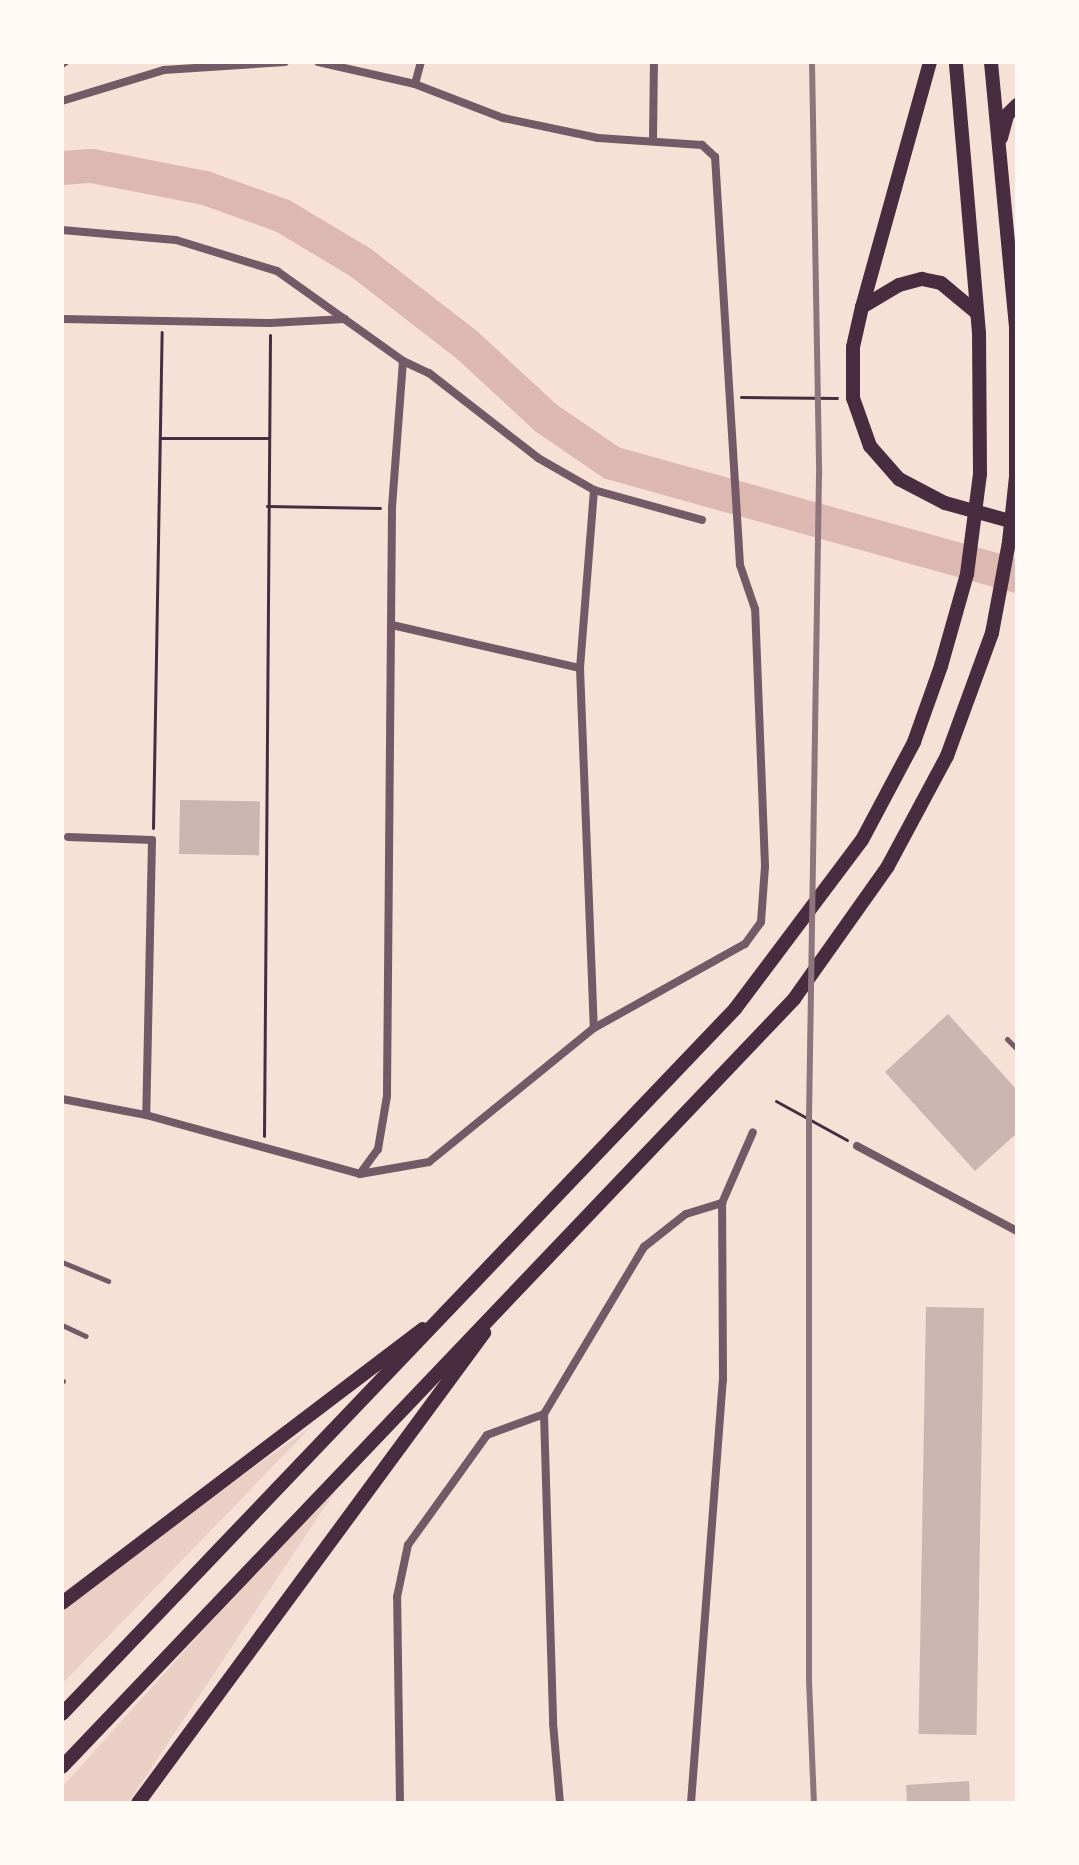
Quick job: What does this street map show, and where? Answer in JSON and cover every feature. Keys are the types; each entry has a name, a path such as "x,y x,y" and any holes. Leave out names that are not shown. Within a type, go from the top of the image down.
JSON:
{"main road":[{"path":"930,62 862,307 853,347 853,398 870,446 899,479 945,503 1017,523"},
{"path":"62,1714 462,1300 643,1107 762,976 862,840 914,742 941,666 967,574 980,474 977,313 956,62"},
{"path":"62,1767 794,999 888,866 947,756 975,677 998,605 1016,476 1016,327 991,62"},
{"path":"999,146 1007,115 1017,105"},
{"path":"862,307 899,285 922,279 941,283 977,313"},
{"path":"138,1803 525,1278"},
{"path":"62,1603 462,1300"}],"street":[{"path":"62,101 164,70 285,62"},
{"path":"62,1111 63,1100 146,1115 360,1174 429,1162 594,1028 745,944 761,922 765,866 755,609 740,565 715,157 702,145 598,138 503,118 415,84 318,62"},
{"path":"415,84 421,62"},
{"path":"653,140 654,62"},
{"path":"62,230 176,240 277,271 403,361 429,373 538,458 594,490 702,520"},
{"path":"62,319 270,323 346,318"},
{"path":"360,1174 378,1149 387,1096 392,508 403,361"},
{"path":"594,490 580,668 594,1028"},
{"path":"392,625 580,668"},
{"path":"68,837 152,840 146,1115"},
{"path":"691,1803 723,1380 722,1203 753,1132"},
{"path":"857,1146 1017,1231"},
{"path":"560,1803 553,1723 544,1414 644,1247 686,1214 722,1203"},
{"path":"400,1803 397,1597 408,1545 487,1435 544,1414"}],"lane":[{"path":"1007,1039 1017,1049"},
{"path":"62,1262 108,1281"},
{"path":"62,1325 86,1336"}],"path":[{"path":"62,230 62,319"},
{"path":"152,840 162,322"},
{"path":"264,1147 270,323"},
{"path":"729,397 853,398"},
{"path":"160,438 269,438"},
{"path":"267,506 392,508"},
{"path":"776,1101 857,1146"}],"shaded area":[{"path":"312,1426 62,1684 62,1604"},
{"path":"354,1463 128,1803 62,1803 62,1787"}],"building":[{"path":"180,800 260,801 259,855 179,854"},
{"path":"948,1014 1017,1090 1017,1133 975,1171 885,1072"},
{"path":"926,1307 984,1308 977,1735 919,1734"},
{"path":"969,1781 970,1803 907,1803 906,1785"}],"waterway":[{"path":"62,168 92,166 205,188 283,216 360,262 467,345 546,418 612,463 1017,576"}],"railway":[{"path":"812,62 819,475 809,1116 809,1680 814,1803"}]}
